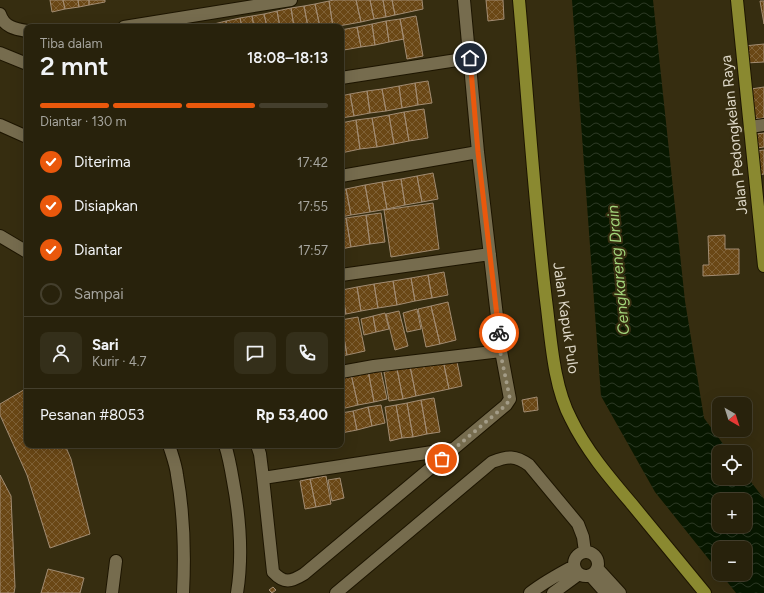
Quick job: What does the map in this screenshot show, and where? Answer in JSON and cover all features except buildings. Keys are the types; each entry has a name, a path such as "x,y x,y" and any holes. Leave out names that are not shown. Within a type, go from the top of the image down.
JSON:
{"main road":[{"name":"Jalan Kapuk Pulo","path":"519,0 542,266 551,338 562,395 570,418 583,441 600,465 705,593"},
{"name":"Jalan Pedongkelan Raya","path":"737,0 764,266"}],"street":[{"path":"143,24 291,0"},
{"path":"258,448 263,478 273,572 278,578 286,581 295,580 506,405 510,399 500,351 478,152 464,0"},
{"path":"0,14 1,18 6,24 13,28 24,30"},
{"path":"0,53 24,63"},
{"path":"344,78 470,58"},
{"path":"0,126 24,136"},
{"path":"750,127 764,126"},
{"path":"344,175 478,152"},
{"path":"0,236 24,250"},
{"path":"344,275 490,254"},
{"path":"344,371 374,366 500,351"},
{"path":"170,448 177,474 184,531 185,562 183,593"},
{"path":"226,448 236,497 240,540 237,593"},
{"path":"263,478 453,449"},
{"path":"336,593 492,462 503,458 513,457 529,465 578,524 583,537 585,552"},
{"path":"553,593 585,571 599,562 596,556 585,552 576,557 574,561 585,571 606,593"},
{"path":"112,593 116,561"},
{"path":"530,593 546,581 585,571 620,593"}],"water":[{"name":"Cengkareng Drain","path":"572,0 653,0 685,301 704,418 712,429 712,437 718,437 724,445 712,445 712,485 752,485 752,483 764,499 764,593 736,593 727,581 752,581 752,541 712,541 712,563 655,492 601,396"}],"way so far":[{"path":"442,459 506,405 510,399 500,351 499,333"}],"route":[{"path":"470,58 478,152 499,333"}]}
